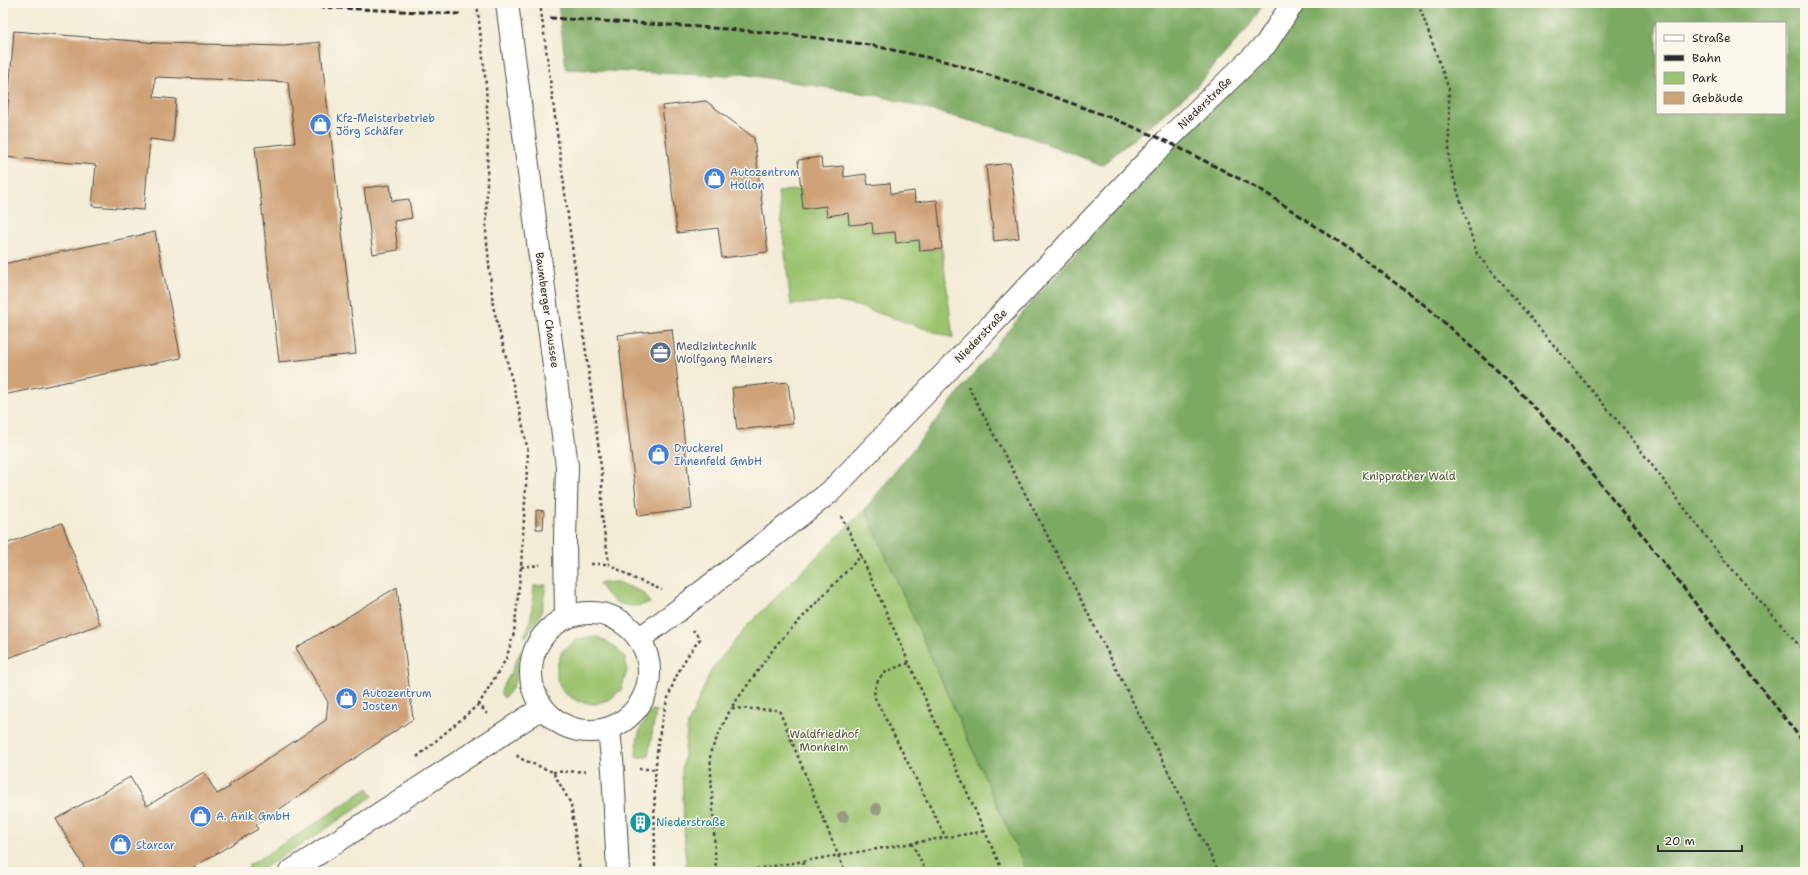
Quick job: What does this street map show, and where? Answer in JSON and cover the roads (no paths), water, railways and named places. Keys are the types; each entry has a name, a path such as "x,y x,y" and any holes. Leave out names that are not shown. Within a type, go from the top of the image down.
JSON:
{"street":[{"name":"Baumberger Chaussee","path":"507,3 567,466 565,538 566,618"},
{"name":"Niederstraße","path":"639,639 680,610 830,492 956,363 1166,141 1266,44 1293,3"},
{"path":"586,613 606,615 625,624 639,639 647,655 649,673 646,691 638,707 625,720 609,728 590,731 572,728 556,720 542,708 534,692 531,674 533,657 540,641 551,627 566,618 586,613"},
{"path":"290,872 542,708"},
{"path":"609,728 613,770 618,872"}],"railway":[{"path":"238,3 460,14"},
{"path":"550,18 788,34 870,45 948,62 1030,88 1117,120 1166,141 1263,191 1357,254 1427,307 1510,382 1558,432 1635,526 1805,744"}],"place":[{"name":"Kfz-Meisterbetrieb Jörg Schäfer","path":"320,124"},
{"name":"Autozentrum Hollon","path":"715,178"},
{"name":"Medizintechnik Wolfgang Meiners","path":"660,352"},
{"name":"Druckerei Ihnenfeld GmbH","path":"658,454"},
{"name":"Autozentrum Josten","path":"347,699"},
{"name":"A. Anik GmbH","path":"201,816"},
{"name":"Niederstraße","path":"640,822"},
{"name":"Starcar","path":"121,845"}],"park label":[{"name":"Knipprather Wald","path":"1409,476"},
{"name":"Waldfriedhof Monheim","path":"824,740"}]}
